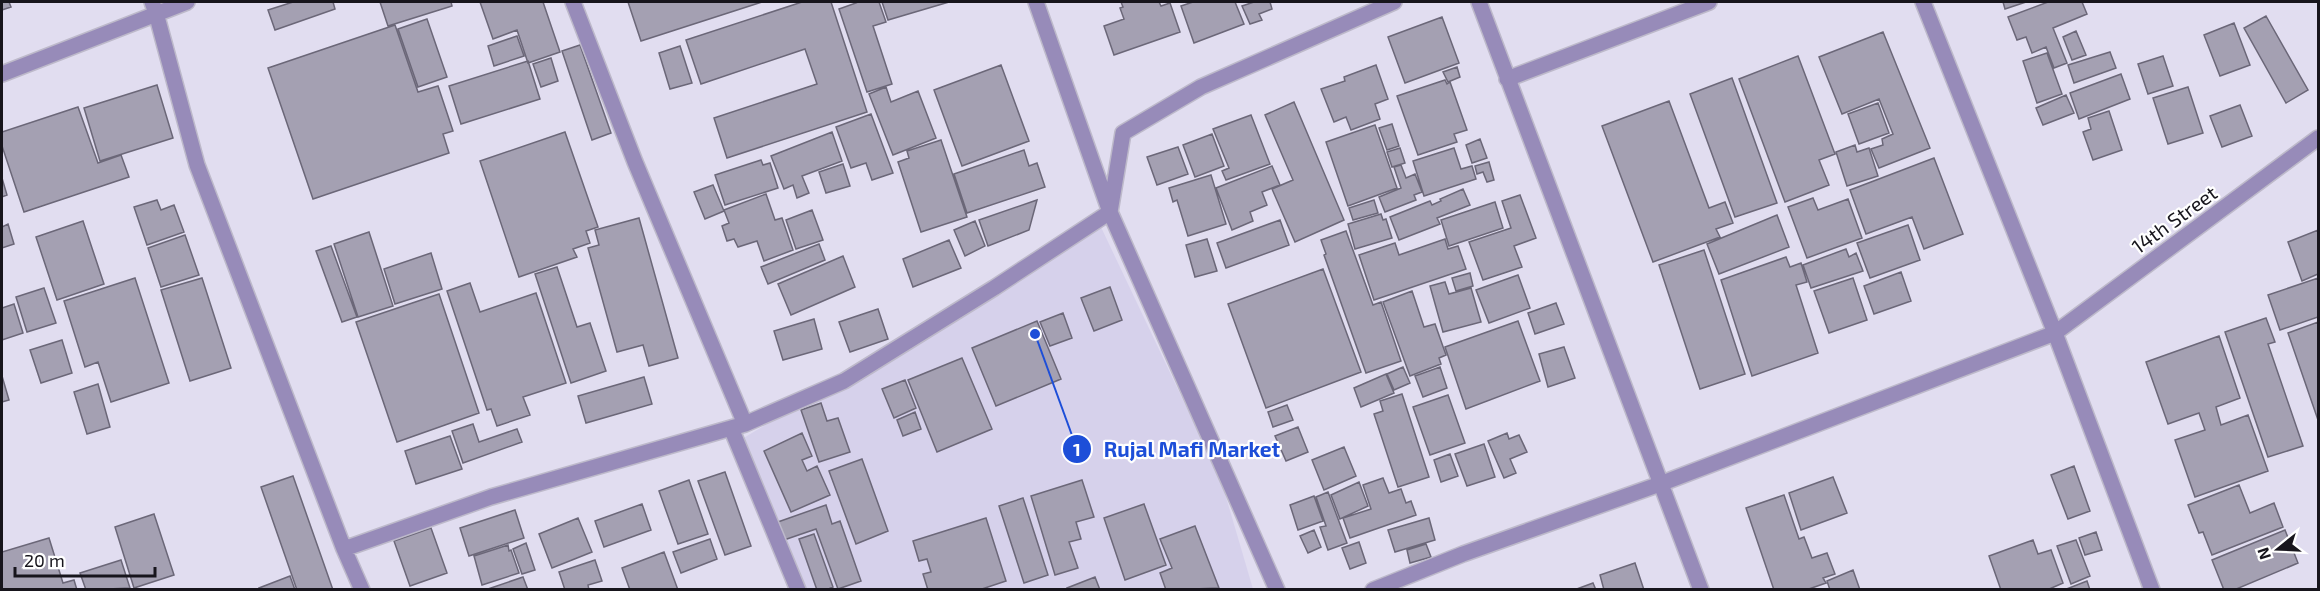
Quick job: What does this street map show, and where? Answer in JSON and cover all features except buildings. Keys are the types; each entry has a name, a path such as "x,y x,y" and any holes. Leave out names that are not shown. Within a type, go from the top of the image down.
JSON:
{"street":[{"path":"2,74 154,7 187,2"},
{"path":"573,2 738,426 798,590"},
{"path":"1036,2 1110,212 1277,590"},
{"path":"344,549 491,497 738,426 844,381 994,288 1110,212 1124,133 1201,87 1394,2"},
{"path":"1479,2 1701,590"},
{"path":"1507,80 1709,2"},
{"path":"1923,2 2055,333 2152,590"},
{"path":"154,7 197,165 344,549 362,590"},
{"name":"14th Street","path":"1373,590 1463,554 1660,484 2055,333 2319,138"}],"shaded area":[{"path":"1100,225 1221,480 1253,589 794,589 737,442"}],"place":[{"name":"Rujal Mafi Market","path":"1035,334"}]}
